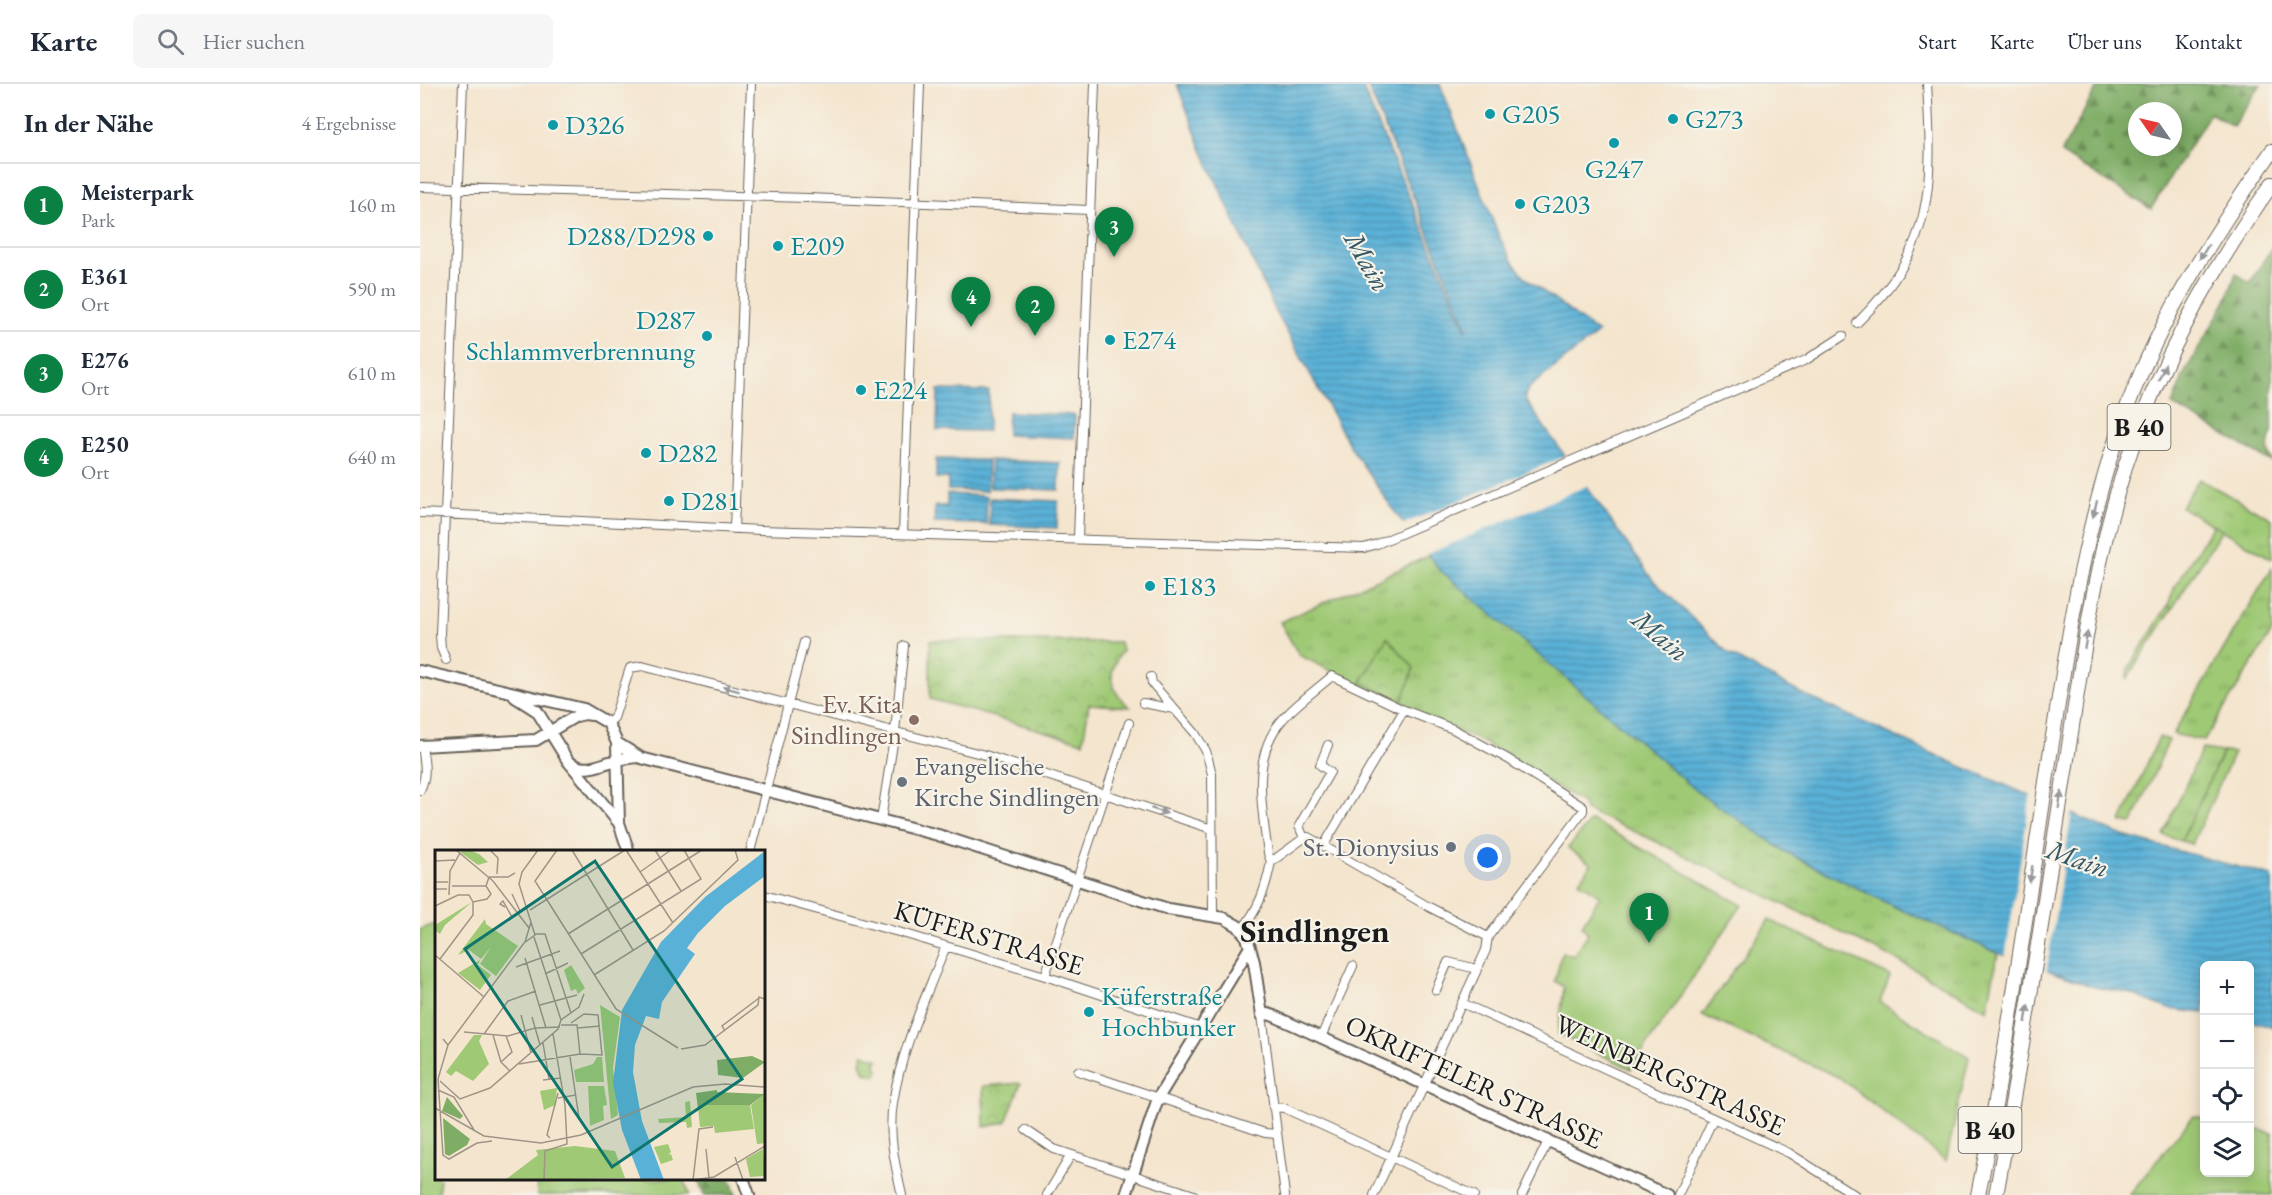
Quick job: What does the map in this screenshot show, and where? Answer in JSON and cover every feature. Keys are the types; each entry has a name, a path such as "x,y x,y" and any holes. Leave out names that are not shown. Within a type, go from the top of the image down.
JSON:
{"highway":[{"name":"B 40","path":"1978,1195 2001,1066 2070,624 2098,498 2129,404 2150,354 2181,292 2236,203 2272,152"},
{"name":"B 40","path":"1996,1195 2018,1072 2077,697 2103,551 2125,468 2162,370 2193,308 2226,252 2272,184"}],"street":[{"path":"446,660 441,648 440,634 447,514 463,84"},
{"path":"735,529 751,84"},
{"path":"903,534 920,84"},
{"path":"1078,538 1095,84"},
{"path":"1857,323 1879,302 1896,279 1914,244 1923,218 1931,167 1927,84"},
{"path":"420,187 808,198 1089,210"},
{"path":"420,513 735,529 1364,548 1689,412 1806,360 1843,336"},
{"path":"751,850 804,642"},
{"path":"881,820 895,731 904,645"},
{"path":"608,723 614,718 630,668 642,666 985,755 1212,829"},
{"path":"420,671 584,709 608,723 616,741 619,823 628,850"},
{"path":"1242,929 1257,908 1265,889 1271,862 1260,779 1265,752 1283,718 1332,676 1404,710 1453,729 1498,753 1582,804 1583,811 1488,937 1486,950 1374,1195"},
{"path":"1151,677 1152,682 1196,733 1206,751 1212,774 1213,915"},
{"path":"493,688 522,700 533,708 565,757 619,823"},
{"path":"1143,703 1175,709"},
{"path":"1324,845 1404,710"},
{"path":"420,790 426,771 421,746 532,741 544,737 569,719 585,714 597,715"},
{"path":"569,719 560,735 565,757 582,768 638,757"},
{"path":"1045,976 1129,723"},
{"path":"616,741 638,757 938,835 1168,909 1213,915 1229,920 1242,929 1250,947 1262,1016 1285,1195"},
{"path":"599,766 610,756 616,741"},
{"path":"1304,838 1299,826 1330,772 1320,765 1328,745"},
{"path":"1271,862 1308,837 1388,884 1488,937"},
{"name":"KÜFERSTRASSE","path":"765,895 1045,976 1201,1028"},
{"path":"902,1195 893,1151 893,1104 900,1066 946,946"},
{"path":"1126,1195 1158,1098 1250,947"},
{"path":"1436,990 1448,963 1477,969"},
{"path":"1321,1037 1353,966"},
{"name":"WEINBERGSTRASSE","path":"1462,1003 1789,1153 1855,1195"},
{"name":"OKRIFTELER STRASSE","path":"1262,1016 1268,1014 1274,1016 1667,1195"},
{"path":"1078,1071 1265,1133 1277,1134"},
{"path":"1274,1107 1284,1108 1474,1195"},
{"path":"1678,1195 1713,1119"},
{"path":"1026,1130 1054,1149 1194,1195"},
{"path":"1522,1195 1548,1141"},
{"path":"1047,1195 1071,1155"},
{"path":"743,1180 749,1195"}],"green space":[{"path":"2099,84 2261,84 2233,126 2210,113 2151,209 2061,153"},
{"path":"2272,247 2272,432 2268,447 2272,462 2172,405 2184,374 2227,299 2236,273 2250,283"},
{"path":"2199,479 2272,519 2272,559 2181,507"},
{"path":"2213,525 2222,530 2172,609 2168,605 2175,586"},
{"path":"1429,556 1440,570 1699,792 1786,852 1893,906 1998,953 1987,1010 1901,962 1651,839 1585,810 1583,803 1485,743 1403,707 1299,655 1280,622"},
{"path":"2272,568 2272,632 2204,741 2173,734"},
{"path":"2168,605 2172,609 2126,680 2128,669"},
{"path":"1387,637 1414,668 1402,702 1361,682"},
{"path":"930,640 1120,642 1122,651 1114,667 1112,681 1118,694 1130,707 1089,704 1083,742 930,699"},
{"path":"2159,737 2169,740 2132,824 2121,822"},
{"path":"2202,749 2223,752 2181,841 2163,835"},
{"path":"2223,752 2234,753 2192,844 2181,841"},
{"path":"1591,820 1742,905 1631,1069 1558,1034 1564,987 1555,981 1562,952 1573,956 1588,934 1582,925 1600,896 1579,881 1591,864 1568,848"},
{"path":"1769,920 1890,976 1880,1002 1969,1057 1946,1161 1840,1078 1702,1015"},
{"path":"435,924 435,1180 440,1180 438,1195 420,1195 420,929"},
{"path":"863,1054 878,1059 876,1066 879,1071 876,1076 865,1073 861,1063"},
{"path":"1021,1083 1006,1122 984,1127 983,1086"},
{"path":"2193,1116 2200,1117 2200,1177 2254,1177 2254,1129 2272,1133 2272,1195 2129,1195"},
{"path":"538,1180 558,1180 559,1182 564,1180 684,1180 689,1195 537,1195"},
{"path":"698,1180 730,1180 736,1195 704,1195"}],"water":[{"name":"Main","path":"1177,84 1361,84 1466,330 1367,84 1440,84 1498,234 1512,261 1526,278 1598,333 1530,387 1525,395 1526,401 1652,579 1730,655 1802,694 2123,836 2272,876 2272,1027 2254,1022 2254,961 2200,961 2200,1013 2169,1009 2126,992 2098,988 1998,953 1893,906 1786,852 1698,792 1440,570 1394,511 1350,446 1276,312 1202,150"},
{"path":"938,390 989,391 988,431 937,430"},
{"path":"1008,412 1075,415 1074,438 1007,435"},
{"path":"936,459 988,460 987,491 948,490 948,478 936,478"},
{"path":"991,460 1060,463 1059,490 990,488"},
{"path":"947,494 987,496 986,524 934,523 935,506 947,506"},
{"path":"990,498 1058,501 1057,528 989,525"}],"pier":[{"path":"1568,455 1589,485 1425,555 1401,525"},
{"path":"2031,793 2072,811 2046,973 2005,958"}],"place":[{"name":"G205","path":"1490,114"},
{"name":"G273","path":"1673,119"},
{"name":"D326","path":"553,125"},
{"name":"G247","path":"1614,143"},
{"name":"G203","path":"1520,204"},
{"name":"D288/D298","path":"708,236"},
{"name":"E209","path":"778,246"},
{"name":"E276","path":"1114,257"},
{"name":"E250","path":"971,327"},
{"name":"D287 Schlammverbrennung","path":"707,336"},
{"name":"E361","path":"1035,336"},
{"name":"E274","path":"1110,340"},
{"name":"E224","path":"861,390"},
{"name":"D282","path":"646,453"},
{"name":"D281","path":"669,501"},
{"name":"E183","path":"1150,586"},
{"name":"Ev. Kita Sindlingen","path":"914,720"},
{"name":"Evangelische Kirche Sindlingen","path":"902,782"},
{"name":"St. Dionysius","path":"1451,847"},
{"name":"Meisterpark","path":"1649,943"},
{"name":"Küferstraße Hochbunker","path":"1089,1012"}],"district":[{"name":"Sindlingen","path":"1315,930"}]}
